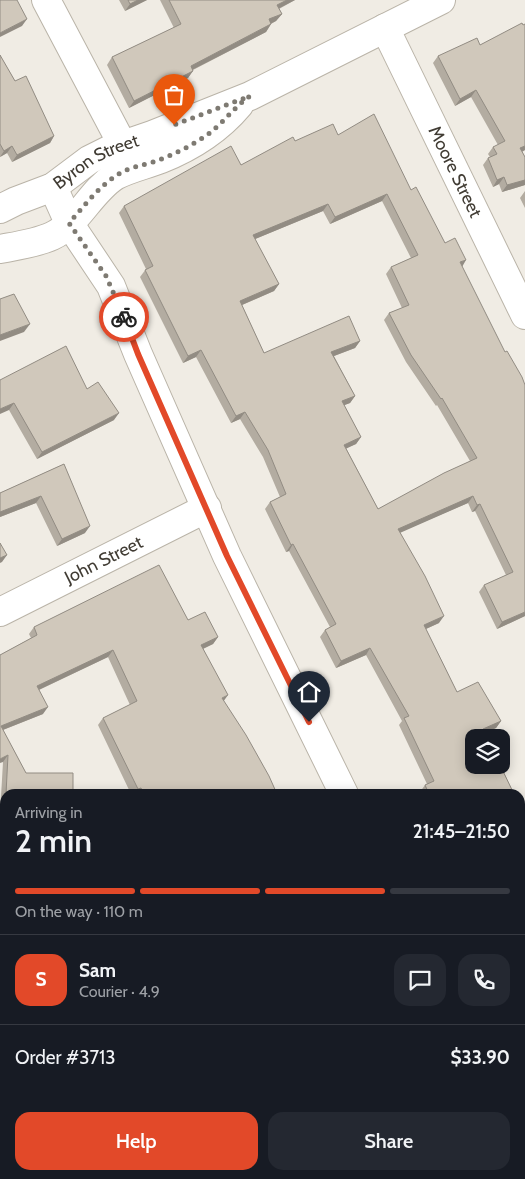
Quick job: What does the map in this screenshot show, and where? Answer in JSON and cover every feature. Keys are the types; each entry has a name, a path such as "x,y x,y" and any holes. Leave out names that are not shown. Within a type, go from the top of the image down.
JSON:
{"street":[{"path":"46,0 128,156"},
{"name":"Byron Street","path":"0,209 53,187 94,157 163,158 204,136 224,121 250,96 441,0"},
{"name":"Moore Street","path":"385,28 525,315"},
{"name":"Byron Street","path":"0,250 52,236 69,223 107,182 125,171 128,156"},
{"path":"53,187 69,223 111,286 138,354 238,580 342,789"},
{"name":"John Street","path":"0,612 207,508"}],"building":[{"path":"0,0 17,0 27,19 0,33"},
{"path":"128,0 138,0 130,4"},
{"path":"169,0 287,0 277,5 282,14 269,19 271,24 191,66 193,71 134,101 112,57 181,24"},
{"path":"522,23 523,25 525,24 525,146 520,148 525,157 525,180 507,185 504,177 497,180 488,158 497,154 493,147 505,141 476,90 460,99 438,56 477,38 480,45"},
{"path":"0,55 15,81 26,76 54,136 17,155 12,146 4,151 0,144"},
{"path":"374,114 411,190 416,187 445,243 455,238 466,260 460,262 505,352 507,351 525,385 525,612 502,622 484,585 513,572 480,504 477,505 473,496 398,529 425,576 444,616 424,625 457,692 478,682 501,721 483,729 465,729 465,774 504,774 512,789 427,789 425,785 434,781 404,718 409,716 370,648 341,661 325,630 336,624 293,544 291,545 270,502 286,494 268,450 245,412 236,416 201,350 188,356 145,270 153,266 124,206 231,146 241,165 293,137 295,141 333,124 338,135","holes":["387,194 418,255 391,267 409,305 389,313 411,355 442,398 477,458 444,473 378,509 344,445 361,437 342,401 355,396 331,352 360,341 349,316 264,353 240,301 279,284 253,235 328,204 335,217"]},
{"path":"14,294 30,324 0,335 0,299"},
{"path":"66,346 87,389 98,382 119,413 42,452 14,403 0,409 0,380"},
{"path":"64,464 90,526 62,539 41,496 0,512 0,493"},
{"path":"0,543 7,555 0,558"},
{"path":"159,565 188,620 205,612 218,637 201,645 228,695 222,698 246,735 275,789 138,789 103,718 137,701 113,650 37,686 48,707 1,726 26,773 73,773 73,789 6,789 8,755 0,759 0,655 37,635 34,627"}],"way so far":[{"path":"124,317 106,276 69,223 107,182 129,169 154,162 198,140 224,121 250,96 174,125"}],"route":[{"path":"124,317 138,354 227,556 309,722"}]}
